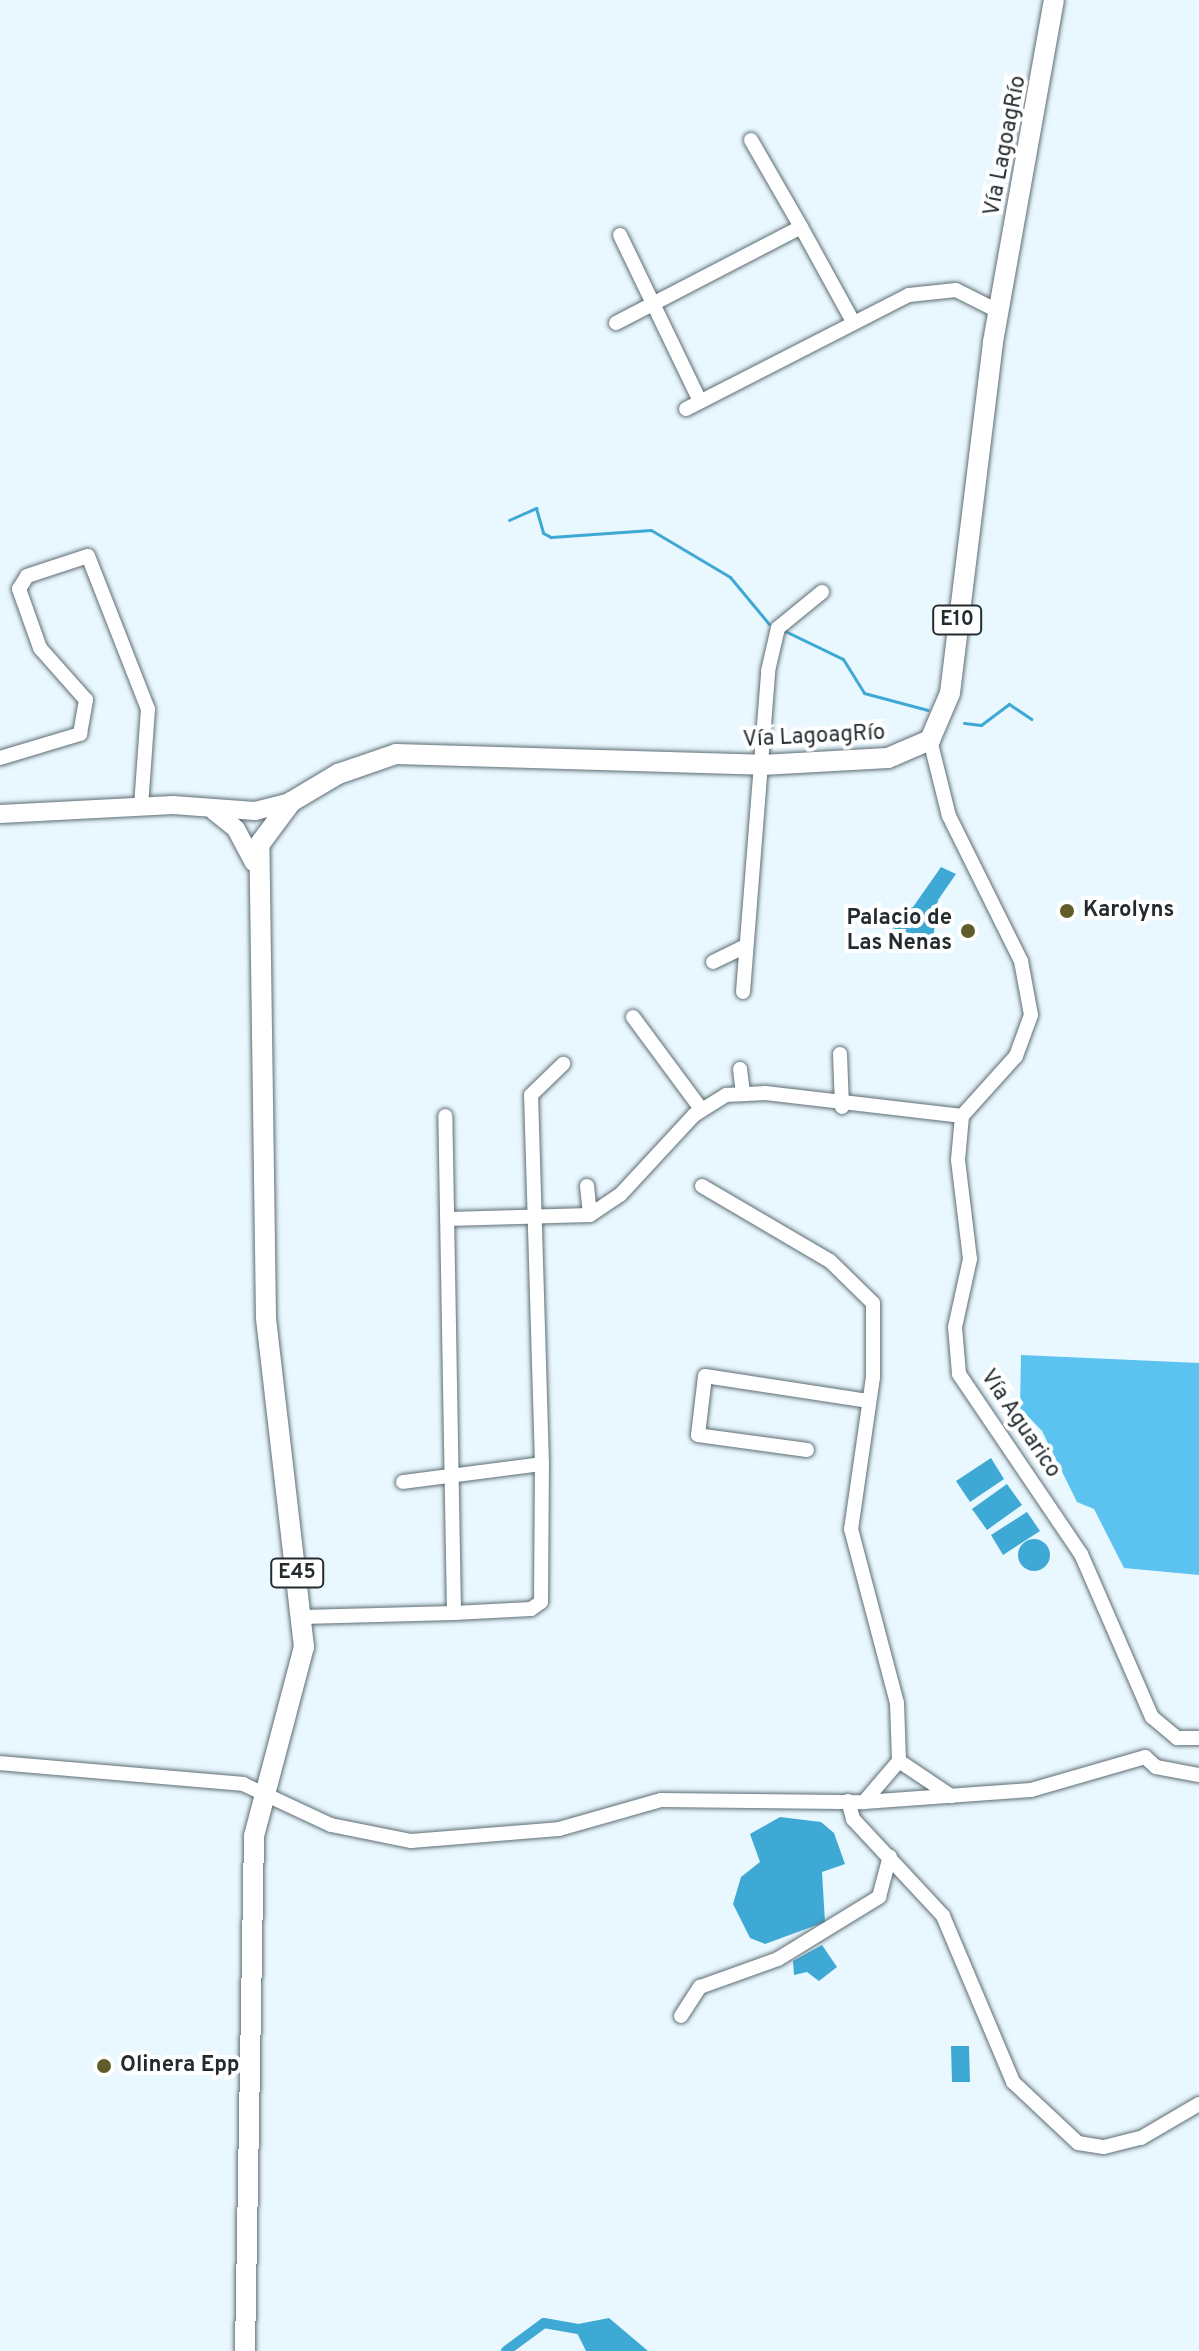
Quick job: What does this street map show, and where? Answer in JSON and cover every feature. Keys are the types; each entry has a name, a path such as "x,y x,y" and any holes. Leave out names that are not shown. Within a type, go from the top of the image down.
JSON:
{"highway":[{"name":"Vía LagoagRío","path":"291,802 361,764 411,752 762,765 888,758 930,740 950,693 1000,312 1054,0"},
{"name":"E45","path":"245,2351 249,1937 254,1836 301,1670 302,1617 266,1318 254,863 266,828 291,802"}],"main road":[{"path":"0,814 141,806 255,811 291,802"},
{"path":"211,809 236,829 254,863"}],"street":[{"path":"751,140 851,318"},
{"path":"616,323 801,227"},
{"path":"620,235 700,401"},
{"path":"686,409 851,318 938,289 1000,312"},
{"path":"0,758 80,734 86,700 40,648 19,589 27,576 88,556 148,709 141,806"},
{"path":"743,992 744,947 762,765 764,698 778,628 822,592"},
{"path":"448,1219 590,1215 620,1195 701,1109 743,1092 842,1107 962,1116 1027,1038 1029,992 1021,961 949,816 930,740"},
{"path":"713,962 744,947"},
{"path":"633,1017 701,1109"},
{"path":"840,1054 842,1107"},
{"path":"302,1617 531,1609 541,1602 542,1464 530,1219 531,1095 563,1064"},
{"path":"740,1069 743,1092"},
{"path":"445,1116 454,1613"},
{"name":"Vía Aguarico","path":"962,1116 958,1160 970,1259 955,1327 959,1374 1081,1554 1152,1717 1177,1738 1199,1738"},
{"path":"587,1186 590,1215"},
{"path":"702,1186 830,1261 866,1292 875,1316 869,1401 851,1529 897,1703 899,1761 864,1802"},
{"path":"807,1450 698,1435 705,1376 869,1401"},
{"path":"403,1482 542,1464"},
{"path":"0,1763 124,1769 243,1784 331,1825 411,1841 559,1829 661,1800 864,1802 952,1797 1059,1785 1145,1757 1156,1767 1199,1775"},
{"path":"899,1761 952,1797"},
{"path":"848,1801 853,1819 930,1897 957,1941 991,2042 1013,2082 1078,2143 1104,2147 1141,2138 1199,2104"},
{"path":"681,2016 700,1987 778,1959 879,1897 890,1856"}],"shaded area":[{"path":"941,867 956,874 938,900 933,940 878,924 874,916 913,907"},
{"path":"1021,1355 1199,1363 1199,1575 1124,1568 1094,1509 1077,1502 1042,1431 1020,1408"},
{"path":"991,1458 1004,1479 970,1502 956,1481"},
{"path":"1007,1484 1022,1505 987,1530 972,1509"},
{"path":"1027,1512 1040,1531 1003,1555 991,1535"},
{"path":"1034,1539 1045,1544 1050,1555 1045,1566 1034,1571 1023,1566 1018,1555 1023,1544"},
{"path":"780,1817 821,1822 834,1833 845,1864 822,1872 825,1922 765,1944 750,1938 733,1904 741,1877 760,1862 750,1834"},
{"path":"822,1945 837,1967 819,1981 807,1972 794,1975 793,1961"},
{"path":"951,2046 969,2046 970,2082 952,2082"},
{"path":"609,2318 648,2351 586,2351 573,2325"}],"waterway":[{"path":"509,520 536,508 543,533 551,537 651,530 730,577 769,624"},
{"path":"785,631 843,659 864,693 928,710"},
{"path":"964,723 981,725 1009,704 1031,719"},
{"path":"506,2351 544,2323 579,2329"}],"place":[{"name":"Karolyns","path":"1067,911"},
{"name":"Palacio de Las Nenas","path":"968,931"},
{"name":"Olinera Epp","path":"104,2066"}]}
